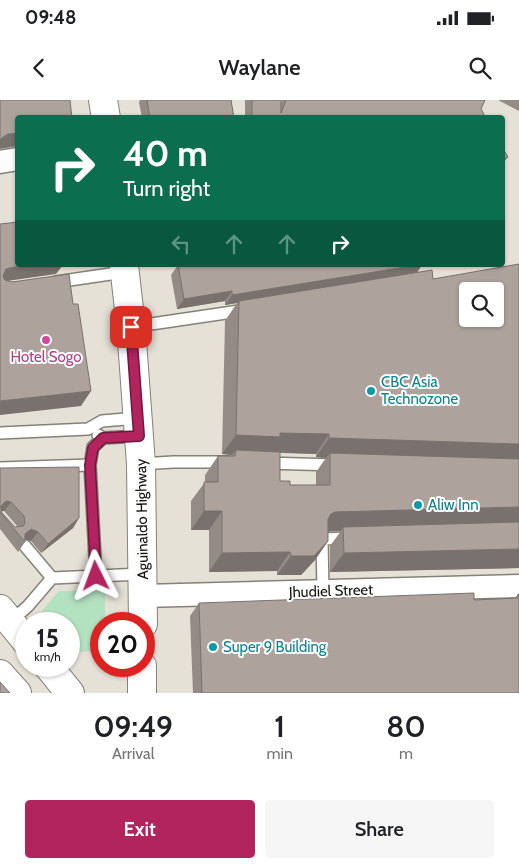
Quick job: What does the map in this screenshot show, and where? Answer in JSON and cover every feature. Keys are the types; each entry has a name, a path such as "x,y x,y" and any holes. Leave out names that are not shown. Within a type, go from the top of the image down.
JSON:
{"main road":[{"path":"103,100 106,115"},
{"name":"Aguinaldo Highway","path":"124,269 139,427 143,612"},
{"path":"0,674 17,693"},
{"path":"57,677 70,693"},
{"path":"142,677 142,693"}],"street":[{"path":"0,162 15,160"},
{"name":"Jhudiel Street","path":"143,585 323,591 519,586"}],"lane":[{"path":"44,284 124,269"},
{"path":"131,327 255,308"},
{"path":"0,433 88,429 102,421 139,427"},
{"path":"96,576 90,465 93,448 103,438 139,427"},
{"path":"88,429 103,438"},
{"path":"141,464 173,462 352,466"},
{"path":"0,468 90,465"},
{"path":"323,591 322,539 361,538"},
{"path":"25,546 52,578"},
{"path":"12,624 52,578 96,576 143,585"}],"green space":[{"path":"59,591 105,591 105,612 90,612 90,651 80,651 80,612 41,612"}],"building":[{"path":"0,100 70,100 72,115 15,115 15,133 8,134 0,140"},
{"path":"147,100 231,100 234,115 150,115"},
{"path":"252,100 281,100 281,113 286,100 485,100 481,109 484,115 252,115"},
{"name":"Hotel Sogo","path":"15,222 15,267 6,269 3,276 5,280 12,282 69,274 73,304 78,304 91,391 0,401 0,224"},
{"name":"CBC Asia Technozone","path":"519,264 519,444 329,438 329,434 280,433 280,437 236,435 239,301 432,270 433,279"},
{"path":"178,267 406,267 232,295 232,291 184,299"},
{"path":"236,450 280,452 280,481 290,481 290,485 330,485 330,453 519,459 519,507 335,512 328,519 328,541 314,556 291,556 290,552 222,553 222,511 204,511 204,482 218,482 218,456 235,456"},
{"path":"79,467 79,518 48,544 38,532 31,529 25,534 25,542 0,512 0,468","holes":["6,501 11,502 24,516 25,523 23,526 15,527 2,513 1,506"]},
{"path":"519,522 519,549 344,553 343,527"},
{"path":"474,593 474,600 518,598 519,594 519,693 202,693 199,603"},
{"path":"0,682 10,693 0,693"}],"place":[{"name":"Hotel Sogo","path":"46,340"},
{"name":"CBC Asia Technozone","path":"371,391"},
{"name":"Aliw Inn","path":"418,505"},
{"name":"Super 9 Building","path":"213,647"}],"route":[{"path":"96,576 90,465 93,448 103,438 139,436 131,327"}]}
